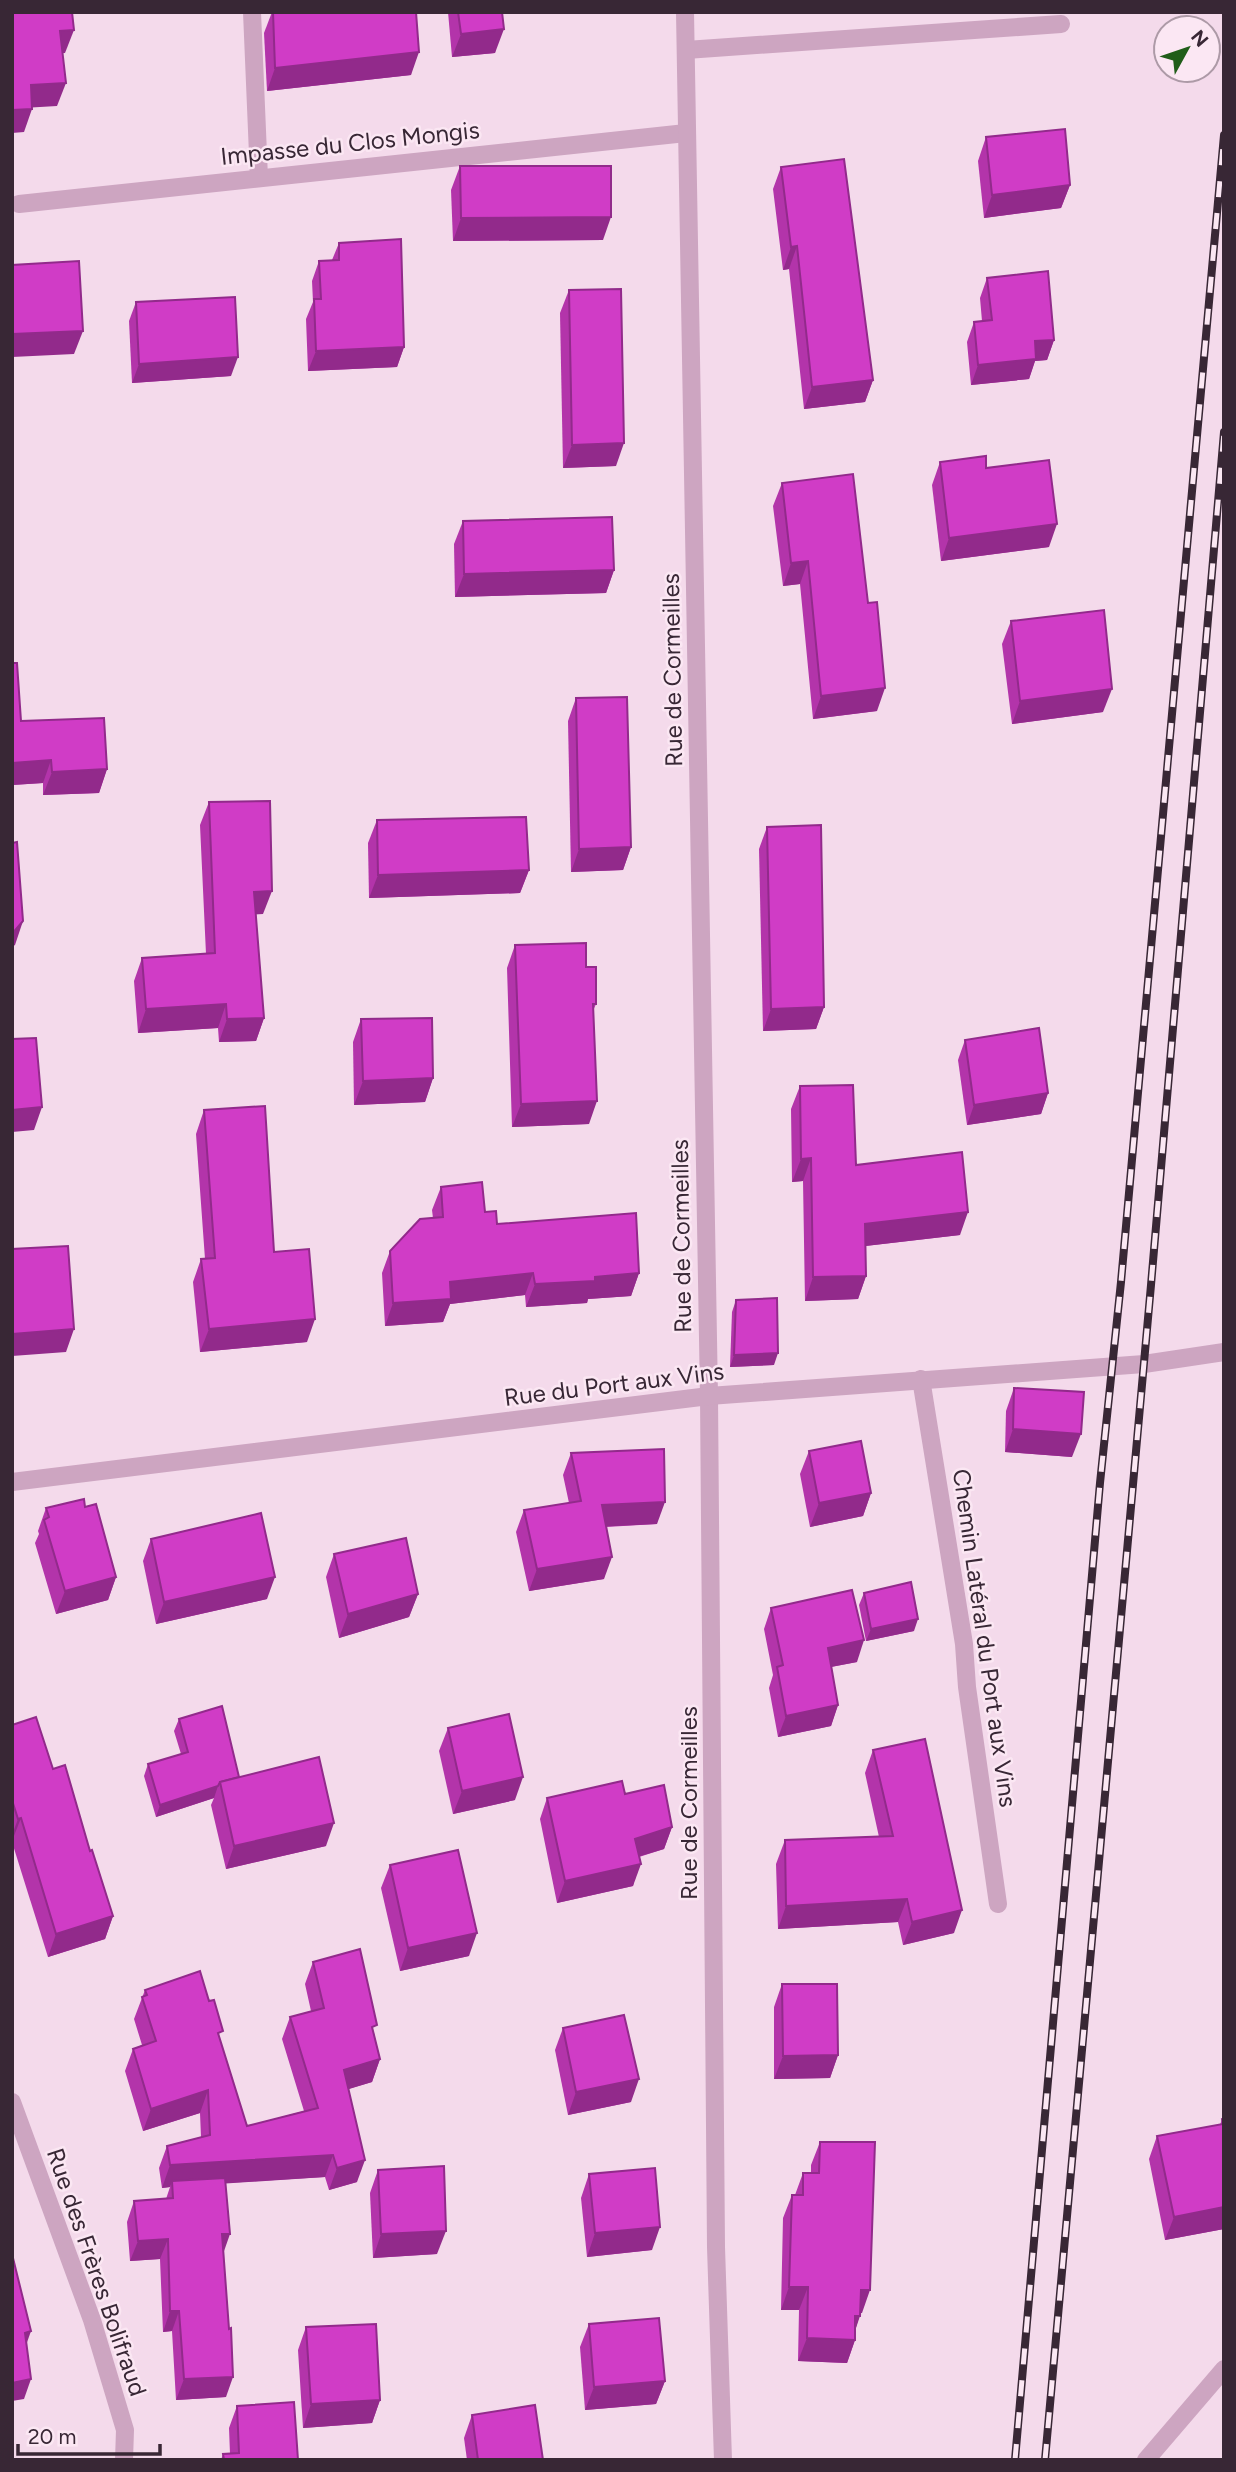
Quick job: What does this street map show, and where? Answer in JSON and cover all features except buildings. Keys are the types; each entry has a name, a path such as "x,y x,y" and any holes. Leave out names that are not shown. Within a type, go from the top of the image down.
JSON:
{"street":[{"path":"252,12 259,178"},
{"name":"Rue de Cormeilles","path":"685,12 709,1396 716,2247 723,2460"},
{"path":"686,50 1060,24"},
{"name":"Impasse du Clos Mongis","path":"19,204 686,133"},
{"name":"Rue du Port aux Vins","path":"12,1482 709,1396 1144,1364 1224,1352"},
{"name":"Chemin Latéral du Port aux Vins","path":"921,1379 964,1644 967,1687 999,1904"},
{"name":"Rue des Frères Bolifraud","path":"12,2102 95,2333 125,2430 124,2460"},
{"path":"1146,2460 1224,2369"}],"railway":[{"path":"1015,2460 1100,1483 1121,1282 1224,135"},
{"path":"1045,2460 1151,1285 1224,432"}]}
